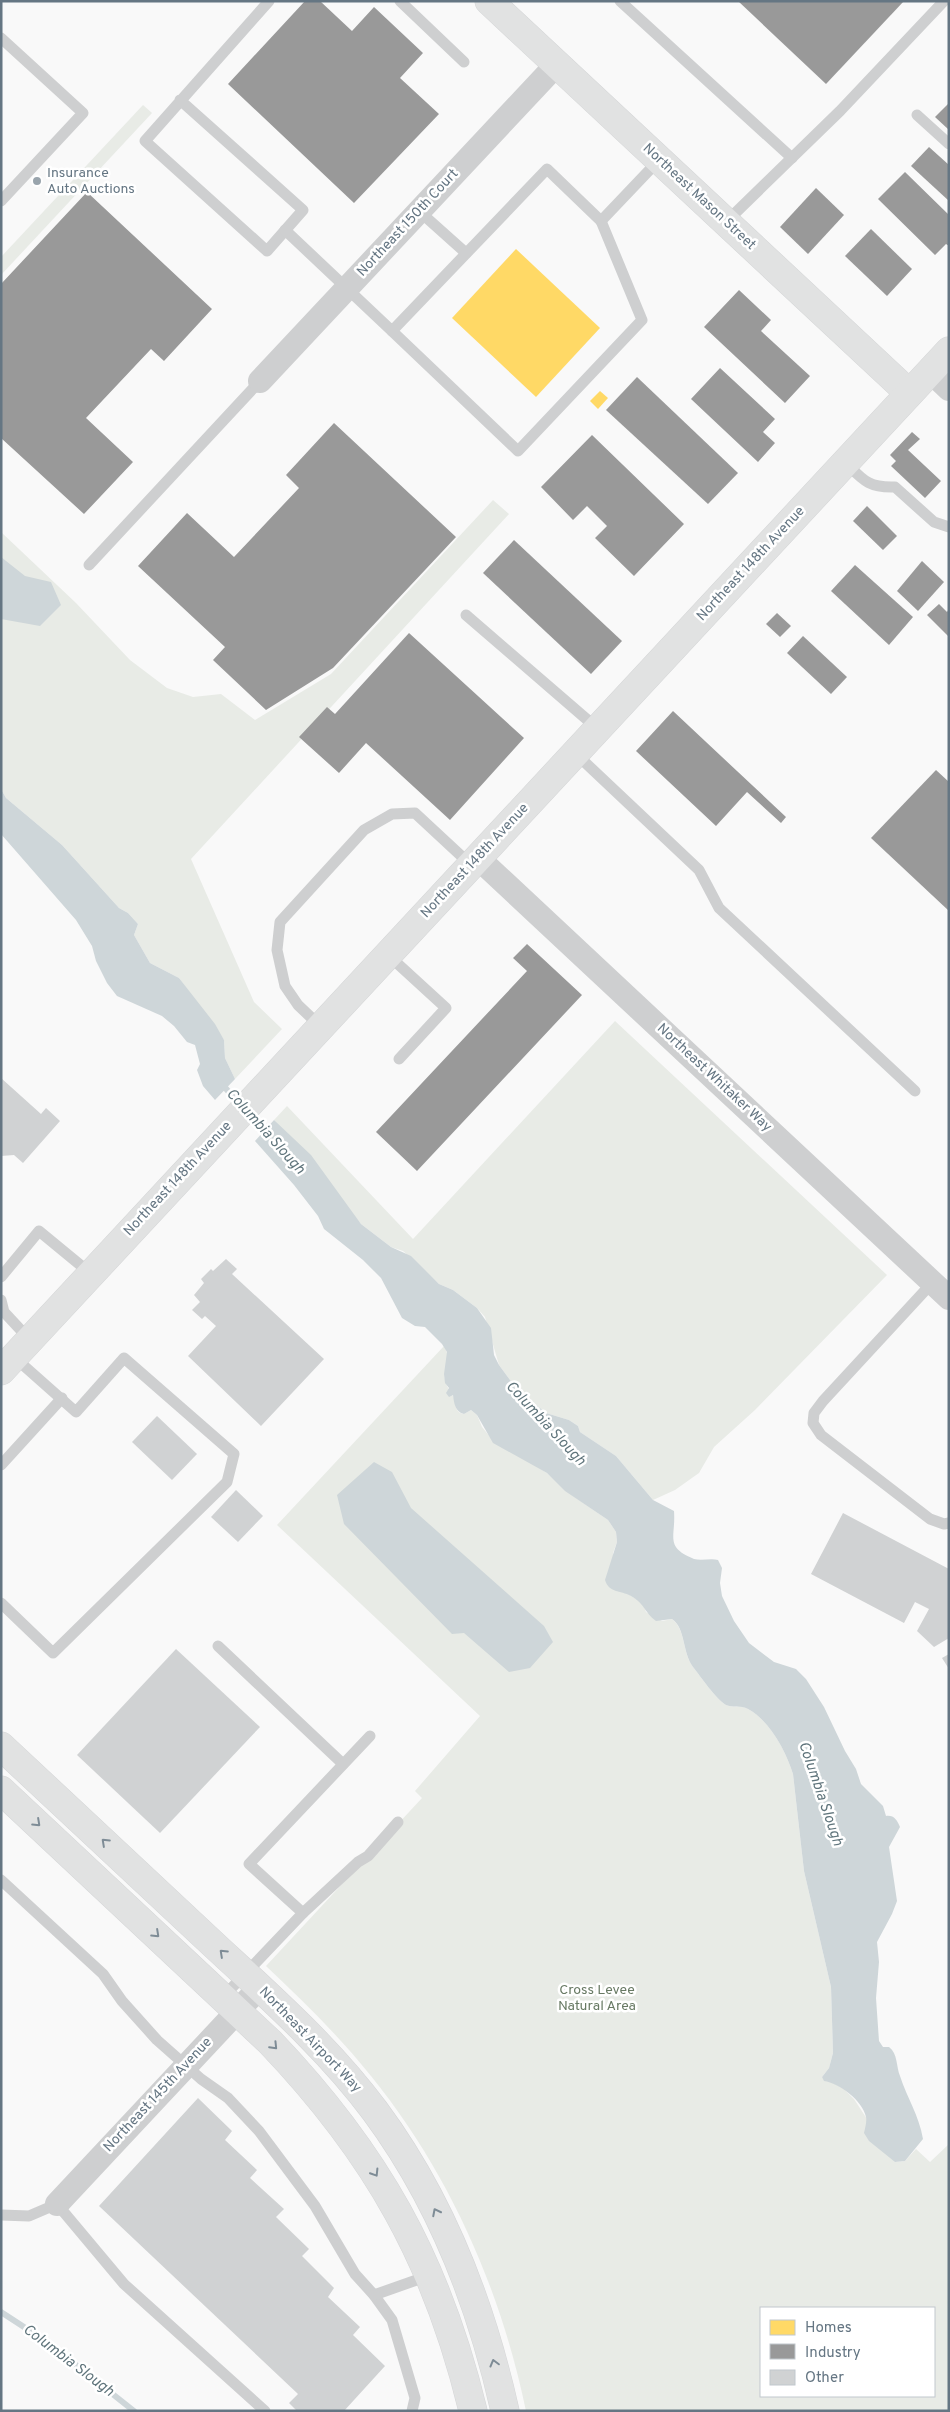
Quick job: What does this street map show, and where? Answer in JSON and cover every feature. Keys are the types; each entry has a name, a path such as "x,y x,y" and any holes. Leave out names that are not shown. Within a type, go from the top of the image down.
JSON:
{"street":[{"name":"Northeast Mason Street","path":"489,1 909,393"},
{"name":"Northeast 150th Court","path":"260,381 557,64"},
{"name":"Northeast 148th Avenue","path":"15,1356 90,1273 214,1142 909,393 939,380 949,351"},
{"name":"Northeast Whitaker Way","path":"475,861 940,1291"},
{"name":"Northeast Airport Way","path":"1,1746 252,1981 355,2085 395,2140 420,2180 450,2238 475,2299 495,2364 505,2411"},
{"path":"1,1790 230,2004 298,2071 352,2136 400,2213 430,2275 461,2362 473,2411"},
{"name":"Northeast 145th Avenue","path":"56,2204 185,2065 230,2004 252,1981"}],"lane":[{"path":"180,100 304,210 267,251 144,141 180,100 268,1"},
{"path":"400,1 464,62"},
{"path":"620,1 792,158"},
{"path":"726,222 792,158 944,1"},
{"path":"1,38 82,113 1,200"},
{"path":"917,115 949,144"},
{"path":"601,221 660,160"},
{"path":"285,230 518,451 642,320 601,221 547,169 392,331"},
{"path":"419,211 466,254"},
{"path":"89,565 260,381"},
{"path":"845,462 866,483 880,488 895,487 934,522 949,527"},
{"path":"466,615 598,729"},
{"path":"575,753 699,870 719,908 915,1092"},
{"path":"320,1026 298,1005 285,986 277,950 280,922 364,830 392,814 415,813 475,861"},
{"path":"387,954 446,1008 400,1058"},
{"path":"1,1277 39,1231 90,1273"},
{"path":"940,1291 823,1401 814,1413 813,1423 821,1435 930,1519 944,1524 949,1523"},
{"path":"1,1300 15,1356 76,1412 124,1358 234,1454 227,1482 53,1653 1,1603"},
{"path":"1,1464 62,1398"},
{"path":"218,1646 343,1764"},
{"path":"303,1913 249,1864 370,1736"},
{"path":"252,1981 303,1913 358,1862 368,1856 398,1822"},
{"path":"1,1880 103,1974 122,2001 157,2040 185,2065 228,2098 258,2131 315,2206 355,2274 374,2295 392,2320 415,2398 412,2411"},
{"path":"1,2215 29,2216 56,2204 124,2284 265,2411"},
{"path":"374,2295 430,2275"}],"green space":[{"path":"143,105 152,113 1,275 1,257"},
{"path":"493,500 509,514 191,859 254,1002 282,1029 235,1079 225,1058 224,1040 179,978 150,963 134,935 138,924 128,913 119,908 62,845 6,798 1,789 1,532 76,603 130,660 167,688 193,697 221,694 255,720 331,674"},
{"path":"615,1021 887,1275 755,1410 714,1447 699,1473 675,1490 653,1500 616,1456 580,1432 578,1426 569,1420 546,1413 516,1388 499,1365 485,1317 477,1308 453,1290 439,1284 403,1251 391,1247 361,1224 274,1120 287,1106 413,1239"},
{"name":"Cross Levee Natural Area","path":"444,1346 447,1355 445,1380 458,1411 464,1414 471,1410 477,1415 482,1427 491,1438 547,1473 573,1496 608,1520 616,1532 617,1542 613,1553 624,1592 642,1602 646,1612 662,1621 672,1619 680,1629 687,1655 693,1667 717,1698 728,1706 743,1707 756,1714 776,1737 786,1756 793,1774 804,1871 831,1987 833,2053 829,2068 822,2077 844,2089 854,2099 895,2162 905,2161 916,2149 930,2162 949,2144 949,2411 526,2411 502,2321 487,2277 448,2192 425,2152 399,2113 359,2061 294,1992 266,1966 422,1798 415,1791 480,1716 277,1525"}],"water":[{"path":"1,557 25,576 51,582 61,605 40,626 1,619"},
{"path":"1,789 6,798 62,845 119,908 128,913 138,924 134,935 150,963 179,978 215,1024 224,1040 225,1058 235,1079 215,1100 203,1086 197,1070 200,1064 195,1045 187,1042 174,1026 162,1016 117,996 107,983 96,961 92,946 76,920 1,834"},
{"path":"274,1120 311,1155 361,1224 391,1247 411,1256 439,1284 453,1290 477,1308 491,1328 494,1355 516,1388 546,1413 569,1420 578,1426 580,1432 616,1456 653,1500 674,1511 674,1540 679,1550 694,1559 718,1560 722,1568 720,1583 722,1596 734,1621 749,1643 774,1662 796,1669 806,1679 824,1707 845,1751 856,1769 861,1784 883,1806 886,1816 895,1818 898,1822 900,1827 889,1847 897,1901 877,1942 879,1962 876,1998 879,2041 883,2047 889,2047 894,2053 900,2076 919,2122 923,2139 905,2161 895,2162 869,2141 864,2133 866,2117 860,2105 850,2094 830,2082 824,2081 822,2077 829,2068 833,2053 831,1987 804,1871 793,1774 776,1737 756,1714 745,1708 726,1705 713,1693 693,1667 687,1655 680,1629 672,1619 656,1621 636,1599 609,1587 605,1580 617,1542 616,1532 608,1520 565,1491 547,1473 493,1443 477,1415 471,1410 464,1414 457,1409 453,1395 449,1397 446,1393 449,1388 445,1383 444,1374 447,1352 442,1344 425,1327 415,1326 402,1318 381,1278 363,1260 324,1229 318,1216 294,1185 255,1141"},
{"path":"374,1462 392,1472 411,1508 544,1626 553,1642 530,1668 509,1672 464,1633 452,1634 344,1524 337,1495"}],"building: Homes":[{"path":"516,249 600,328 536,397 452,318"},
{"path":"600,391 608,398 598,409 590,401"}],"building: Industry":[{"path":"305,1 320,1 352,31 374,7 423,53 400,78 439,114 354,203 228,84"},
{"path":"738,1 904,1 826,84"},
{"path":"949,103 949,130 935,117"},
{"path":"929,147 949,165 949,201 911,166"},
{"path":"905,172 949,215 949,246 946,244 935,255 878,199"},
{"path":"816,188 844,215 808,254 780,227"},
{"path":"87,192 212,309 164,361 151,349 86,418 133,462 84,514 1,438 1,284"},
{"path":"871,229 912,269 887,296 845,256"},
{"path":"739,290 771,320 761,331 810,376 785,403 704,327"},
{"path":"720,368 775,419 763,432 775,443 758,462 691,399"},
{"path":"637,377 738,473 708,504 606,410"},
{"path":"334,423 456,537 333,668 266,710 213,660 225,647 138,566 187,513 234,557 299,488 286,475"},
{"path":"912,432 920,439 908,450 941,481 925,498 891,466 896,461 890,455"},
{"path":"592,435 684,524 634,576 595,538 607,526 587,506 573,520 541,487"},
{"path":"867,506 897,536 883,550 853,521"},
{"path":"514,540 622,641 591,674 483,573"},
{"path":"922,561 944,582 918,611 897,591"},
{"path":"855,565 913,617 889,645 831,591"},
{"path":"939,604 947,612 949,609 949,637 927,615"},
{"path":"777,613 791,626 780,637 766,624"},
{"path":"409,633 524,738 450,820 366,743 339,773 299,737 327,707 335,714"},
{"path":"803,636 847,677 831,694 787,653"},
{"path":"673,711 786,817 781,823 747,792 716,826 636,751"},
{"path":"936,770 949,782 949,911 871,838"},
{"path":"527,944 582,995 417,1171 376,1132 527,971 513,958"}],"building: Other":[{"path":"1,1078 41,1114 46,1108 60,1121 23,1163 14,1155 1,1156"},
{"path":"226,1259 237,1269 232,1274 324,1359 261,1426 188,1356 216,1326 205,1316 202,1319 192,1310 200,1302 194,1295 204,1283 201,1279 211,1269 213,1271"},
{"path":"157,1416 197,1454 172,1480 132,1442"},
{"path":"236,1490 263,1516 238,1542 211,1517"},
{"path":"843,1513 949,1569 949,1638 934,1647 917,1631 929,1609 915,1602 904,1623 811,1574"},
{"path":"176,1649 260,1727 160,1833 77,1755"},
{"path":"949,1654 949,1669 942,1658"},
{"path":"198,2098 232,2131 225,2140 257,2170 250,2178 284,2209 276,2217 309,2249 302,2256 334,2288 328,2297 360,2327 353,2335 385,2366 344,2411 297,2411 289,2403 298,2394 99,2206"}],"waterway":[{"name":"Columbia Slough","path":"222,1084 240,1105"},
{"name":"Columbia Slough","path":"249,1114 269,1136"},
{"name":"Columbia Slough","path":"1,2312 47,2342 134,2411"}],"place":[{"name":"Insurance Auto Auctions","path":"37,181"}]}
